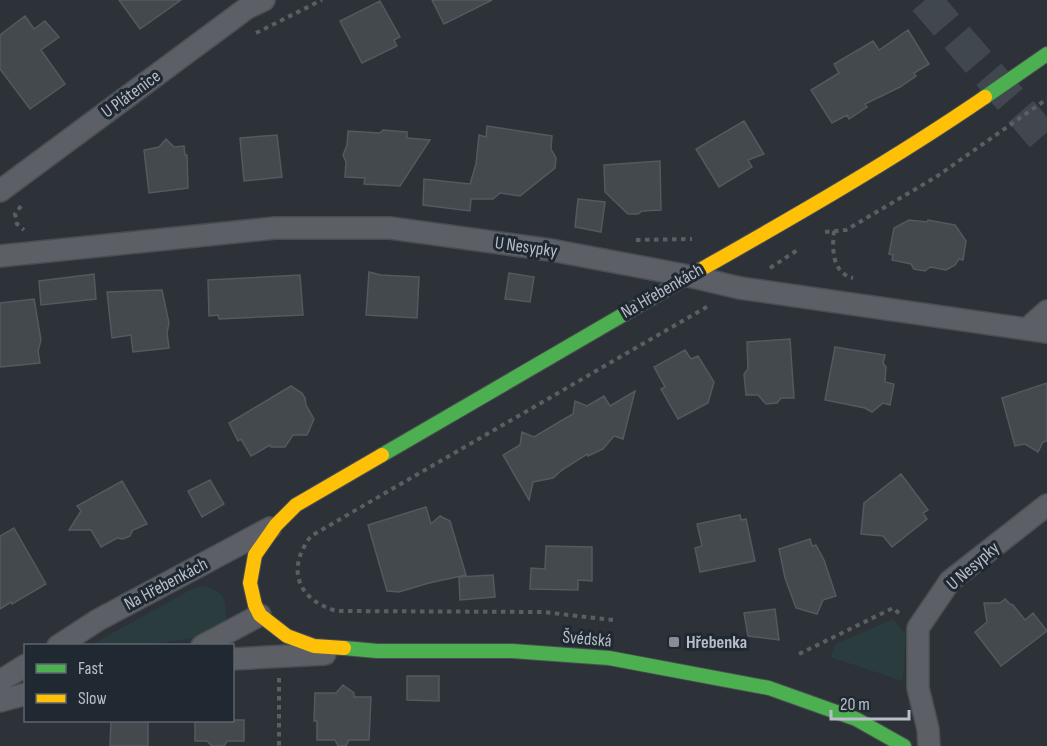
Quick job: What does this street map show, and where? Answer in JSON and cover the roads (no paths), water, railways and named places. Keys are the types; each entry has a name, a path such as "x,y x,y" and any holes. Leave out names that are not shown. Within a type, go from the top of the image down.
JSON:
{"street":[{"name":"U Plátenice","path":"0,191 248,8 264,0"},
{"name":"Na Hřebenkách","path":"260,615 250,583 255,555 276,525 296,505 688,276 810,208 940,128 1047,54"},
{"name":"U Nesypky","path":"0,256 275,228 390,228 551,250 740,288 1037,331"},
{"path":"1037,331 1047,311"},
{"name":"U Nesypky","path":"929,746 928,729 918,688 918,628 950,581 1047,505"},
{"name":"Na Hřebenkách","path":"60,644 98,620 276,525"},
{"path":"204,644 260,615"},
{"name":"Švédská","path":"260,615 286,636 314,646 377,651 512,651 609,658 769,688 856,719 904,746"},
{"path":"234,659 377,651"},
{"path":"0,681 24,666"},
{"path":"0,701 24,695"}],"tunnel":[{"path":"925,0 1047,142"}],"place":[{"name":"Hřebenka","path":"674,642"}]}
